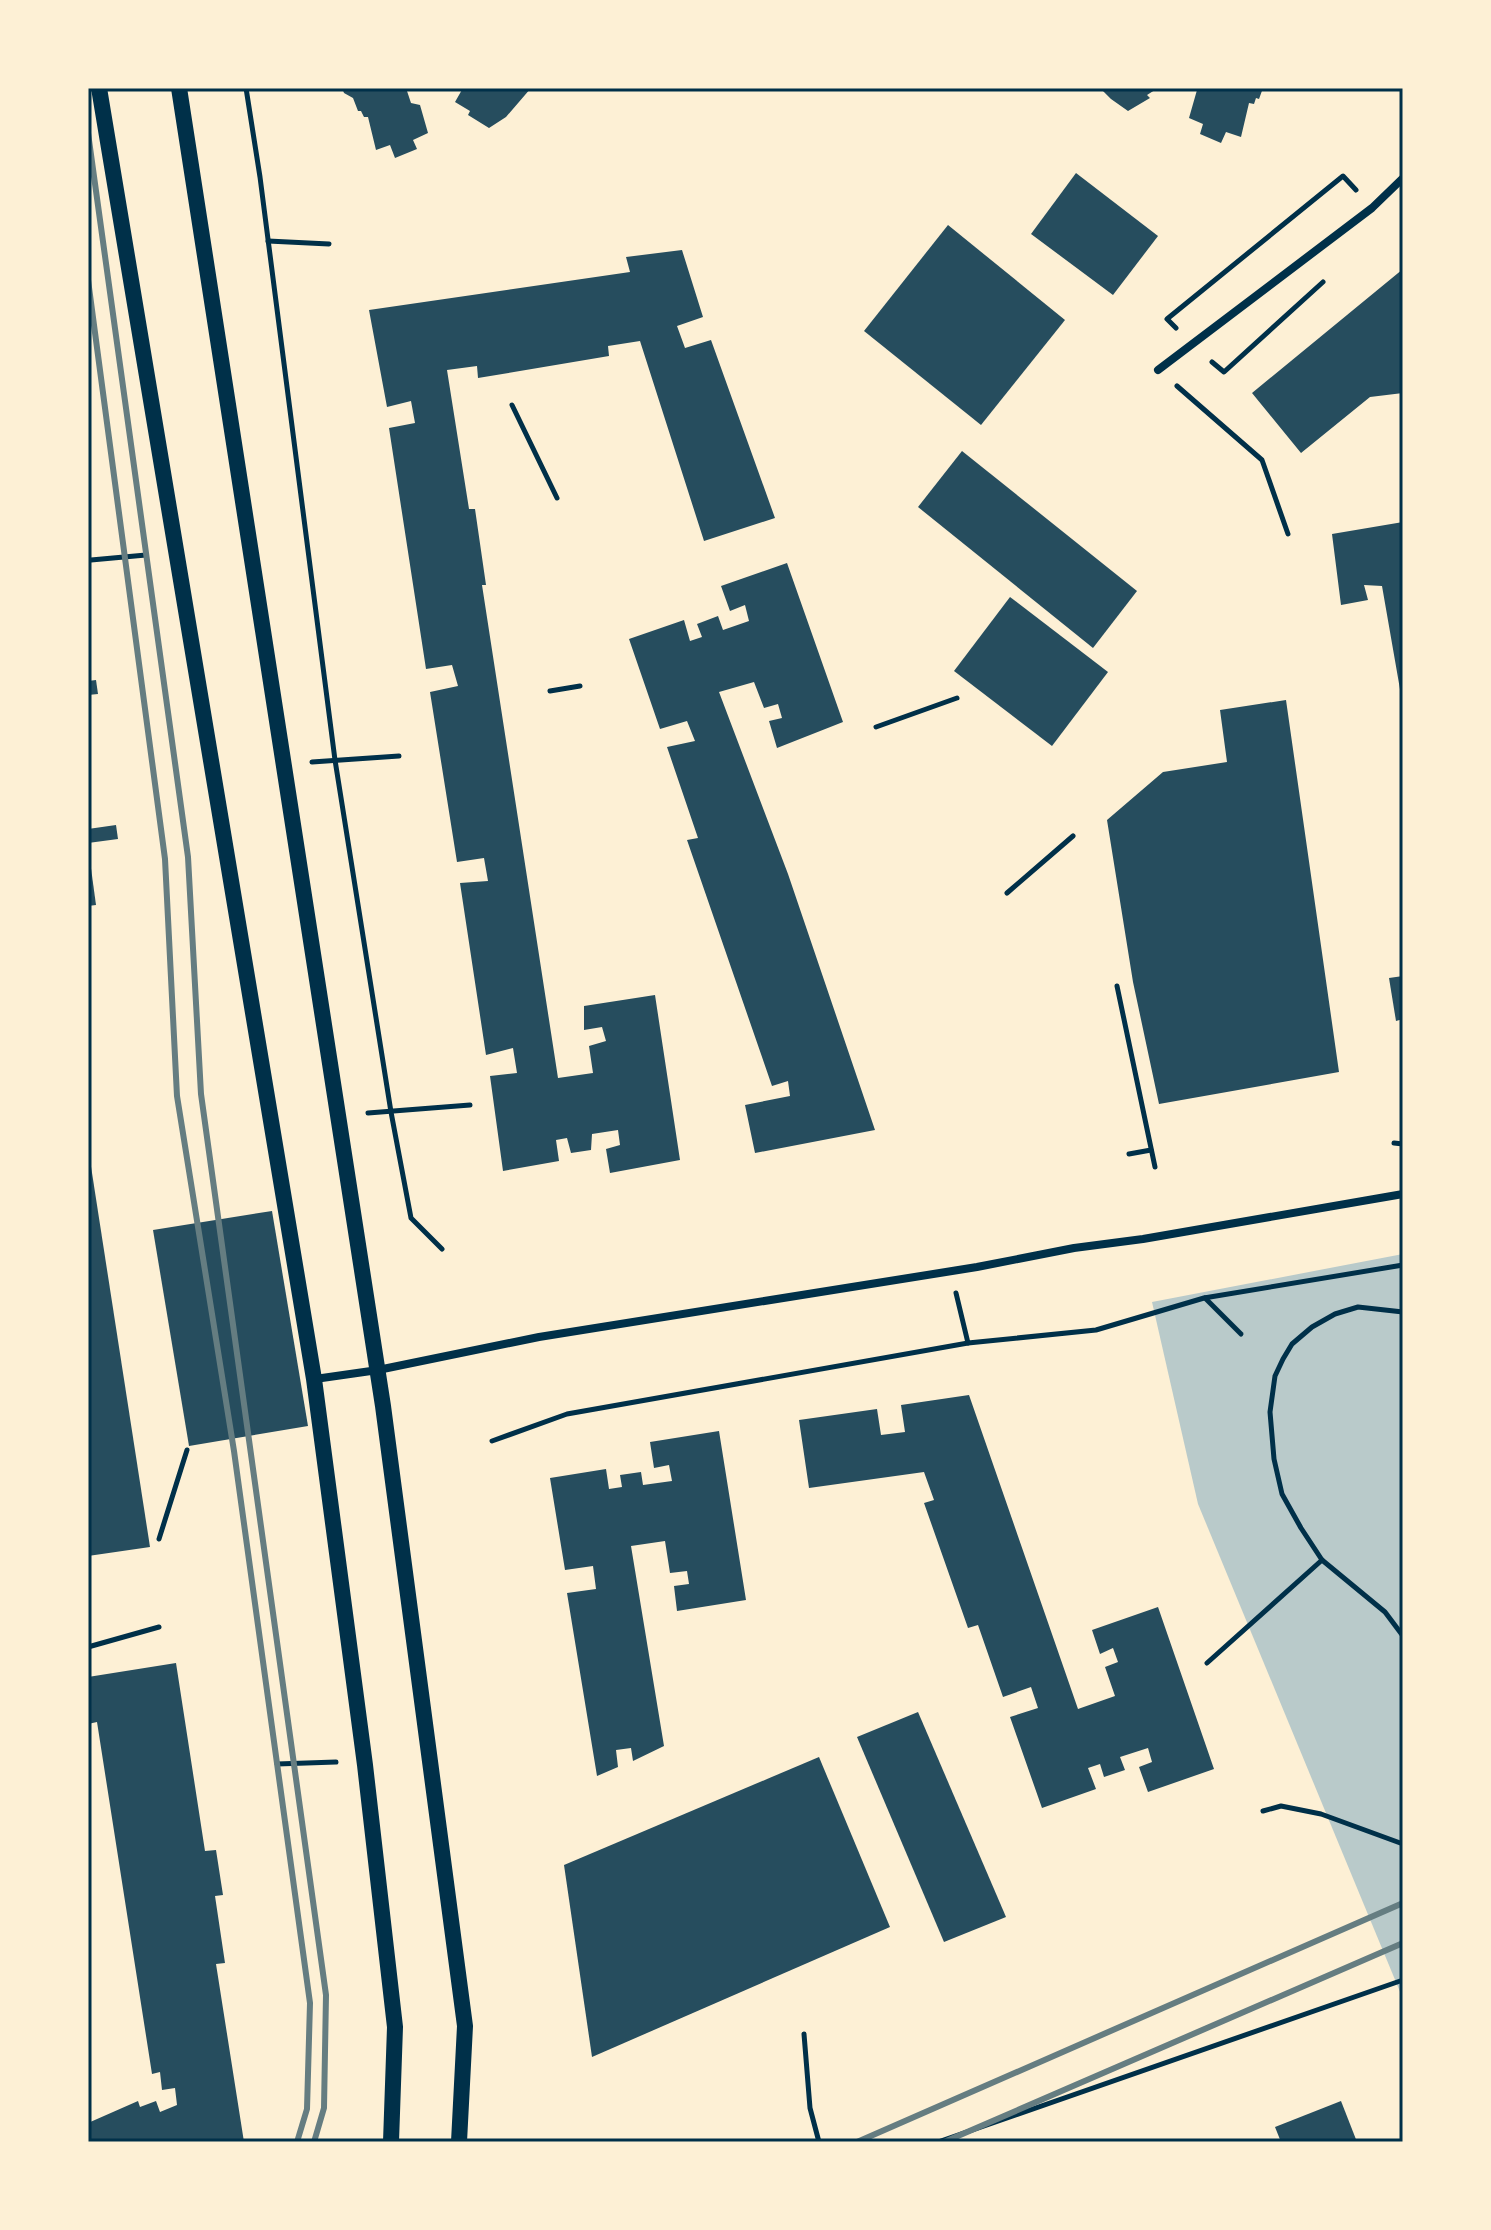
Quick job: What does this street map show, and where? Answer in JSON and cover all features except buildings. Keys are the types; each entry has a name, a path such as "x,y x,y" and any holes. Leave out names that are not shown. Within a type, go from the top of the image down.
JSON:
{"main road":[{"path":"99,88 314,1379 365,1765 395,2027 391,2142"},
{"path":"179,88 378,1370 465,2026 459,2142"}],"street":[{"path":"1158,370 1372,208 1403,178"},
{"path":"314,1379 378,1370 539,1337 1403,1194"}],"path":[{"path":"246,88 335,760 391,1112 411,1218 442,1249"},
{"path":"1192,344 1167,319 1343,176 1372,208"},
{"path":"268,241 329,244"},
{"path":"1158,370 1262,460 1288,534"},
{"path":"512,405 557,498"},
{"path":"91,560 150,554"},
{"path":"550,691 580,686"},
{"path":"876,727 957,698"},
{"path":"348,759 399,756"},
{"path":"1007,893 1073,836"},
{"path":"1117,986 1155,1167"},
{"path":"338,1115 470,1105"},
{"path":"1394,1143 1403,1144"},
{"path":"1129,1154 1151,1150"},
{"path":"492,1441 567,1414 968,1343 1096,1330 1204,1298 1403,1265"},
{"path":"951,1271 968,1343"},
{"path":"1204,1298 1241,1334"},
{"path":"1403,1312 1358,1307 1335,1314 1312,1327 1292,1344 1275,1376 1270,1412 1274,1459 1282,1494 1301,1528 1322,1560 1385,1612 1403,1636"},
{"path":"159,1539 187,1450"},
{"path":"1207,1663 1322,1560"},
{"path":"88,1647 159,1627"},
{"path":"277,1764 340,1762 365,1765"},
{"path":"1263,1811 1281,1806 1321,1814 1403,1844"},
{"path":"938,2142 1403,1980"},
{"path":"804,2034 810,2108 819,2142"}],"shaded area":[{"path":"1403,1254 1403,1999 1198,1504 1152,1302"}],"railway":[{"path":"88,133 188,857 201,1094 326,1995 324,2108 314,2142"},
{"path":"88,280 165,859 177,1096 234,1451 310,2003 307,2109 297,2142"},
{"path":"857,2142 1403,1903"},
{"path":"944,2142 1403,1943"}]}
